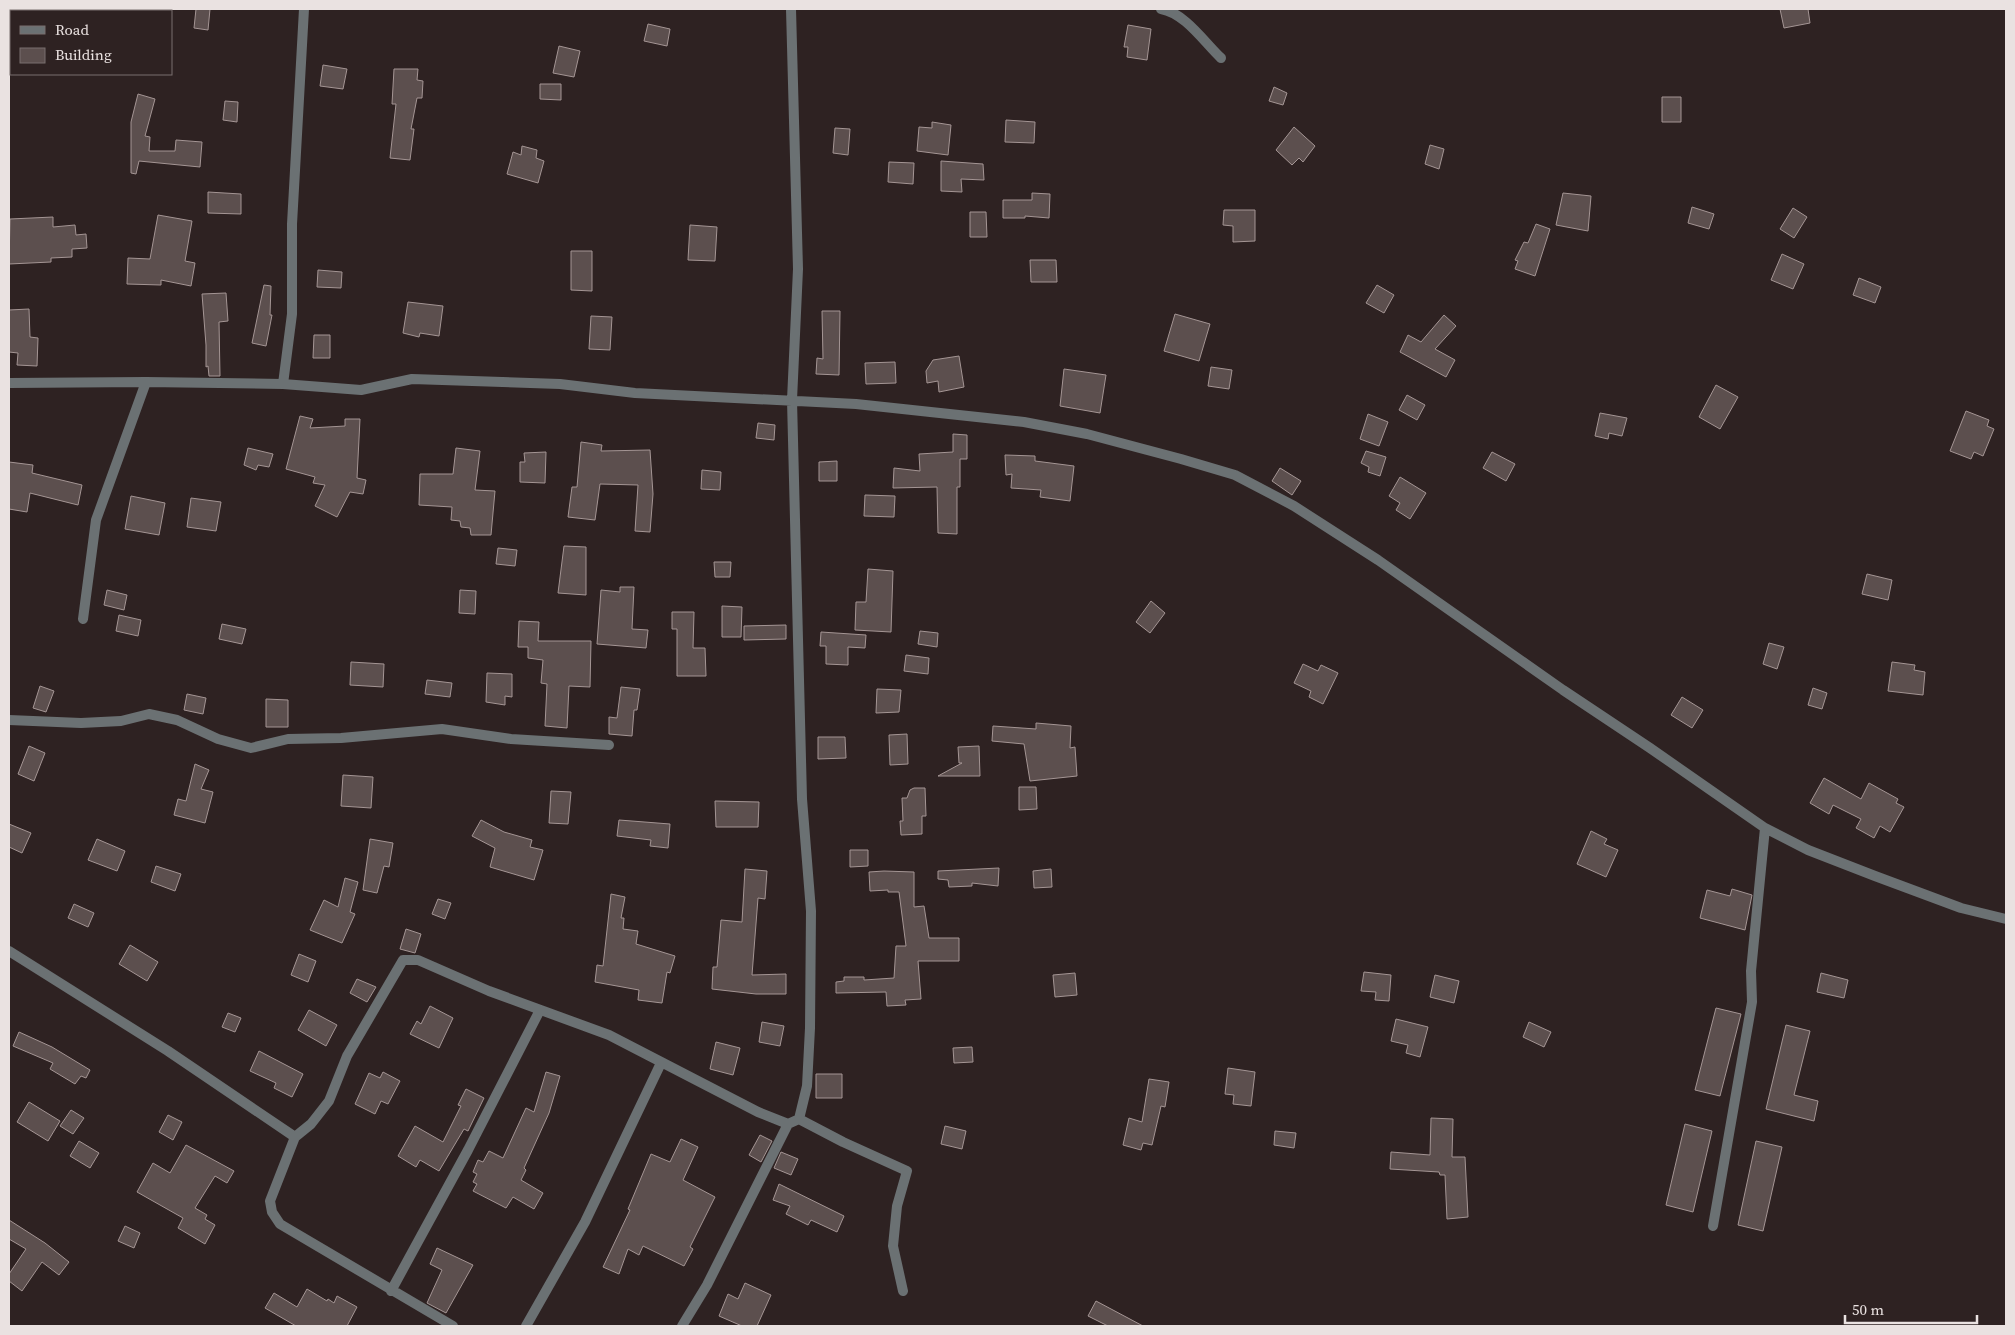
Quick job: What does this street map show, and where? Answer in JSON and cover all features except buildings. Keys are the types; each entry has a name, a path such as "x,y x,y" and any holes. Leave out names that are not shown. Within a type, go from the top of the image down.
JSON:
{"street":[{"path":"283,384 292,314 292,224 304,9"},
{"path":"791,9 798,269 792,400 801,694 801,766 811,911 810,1028 807,1086 799,1119"},
{"path":"1161,9 1170,10 1190,26 1221,58"},
{"path":"9,383 283,384 361,390 412,379 560,384 635,393 856,404 1024,422 1087,434 1181,459 1235,475 1294,506 1378,560 1562,690 1766,828 1808,850 1875,876 1961,908 2006,919"},
{"path":"83,619 96,520 146,382"},
{"path":"9,720 81,723 121,721 149,714 177,720 218,739 251,748 288,739 341,738 442,729 511,739 609,745"},
{"path":"1713,1226 1752,1002 1751,971 1766,828"},
{"path":"9,952 168,1051 295,1137"},
{"path":"452,1326 280,1224 272,1212 270,1201 295,1137 311,1124 329,1101 347,1056 403,960 418,960 490,991 609,1035 758,1112 788,1124"},
{"path":"391,1291 468,1150 540,1010"},
{"path":"526,1326 585,1222 661,1063"},
{"path":"682,1326 707,1285 788,1124 799,1119"},
{"path":"799,1119 843,1142 907,1171 897,1206 893,1246 903,1291"}]}
